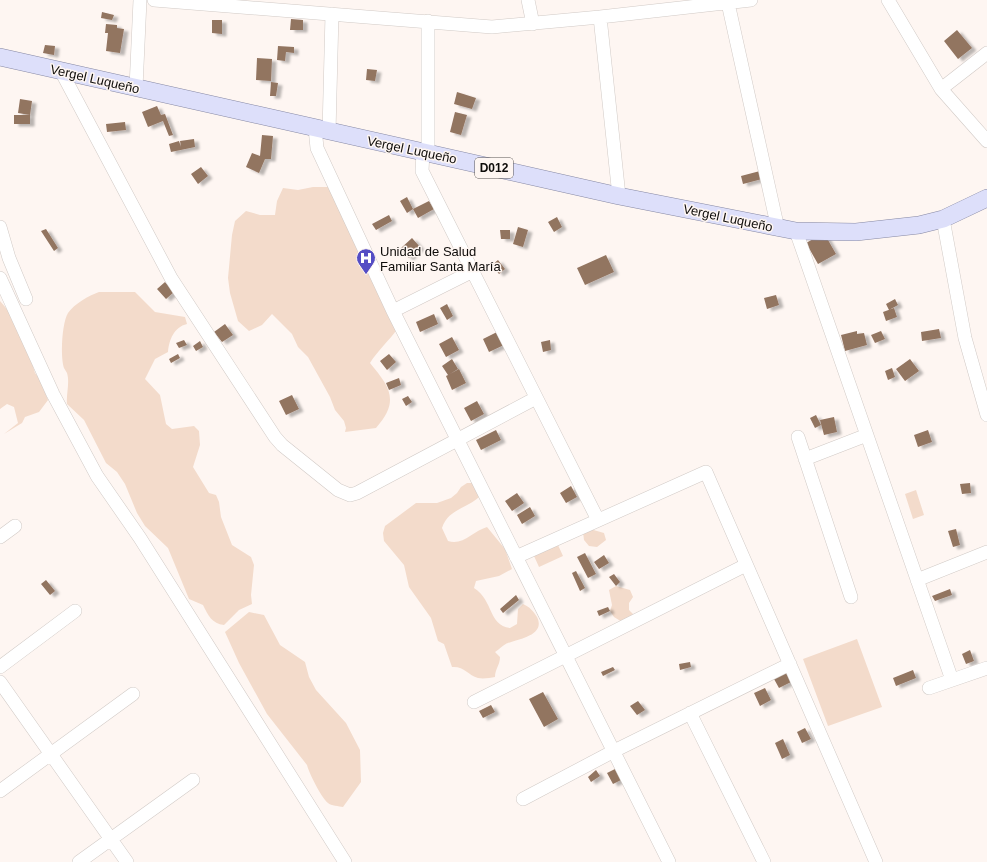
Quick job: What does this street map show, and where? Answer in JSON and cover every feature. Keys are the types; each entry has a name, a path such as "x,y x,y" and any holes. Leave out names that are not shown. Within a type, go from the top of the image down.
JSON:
{"main road":[{"name":"Vergel Luqueño","path":"0,57 619,196 796,232 824,233 919,225 943,219 987,198"}],"street":[{"path":"136,88 140,0"},
{"path":"154,0 492,27 600,18 751,0"},
{"path":"528,0 533,24"},
{"path":"888,0 941,89 987,141"},
{"path":"728,3 778,229"},
{"path":"332,14 322,130 317,148 393,311 669,862"},
{"path":"600,18 619,196"},
{"path":"428,21 425,152 422,171 598,520"},
{"path":"941,89 987,53"},
{"path":"61,71 171,278 275,437 282,445 338,490 350,495 536,398"},
{"path":"943,219 965,338 987,415"},
{"path":"0,227 9,258 26,299"},
{"path":"796,232 952,680"},
{"path":"393,311 473,271"},
{"path":"0,278 53,394 97,476 149,552 344,862"},
{"path":"805,459 867,435"},
{"path":"798,437 851,597"},
{"path":"516,557 706,472 876,862"},
{"path":"0,536 15,526"},
{"path":"917,580 987,552"},
{"path":"474,702 746,565"},
{"path":"0,667 75,611"},
{"path":"523,799 614,751 790,664"},
{"path":"929,688 987,668"},
{"path":"0,682 127,862"},
{"path":"0,791 133,694"},
{"path":"690,714 764,862"},
{"path":"79,862 193,780"}],"shaded area":[{"path":"313,187 328,187 337,198 398,328 370,363 383,379 390,394 388,410 376,428 345,432 346,428 344,421 335,410 330,397 308,357 298,347 292,334 272,314 262,325 249,331 238,321 230,293 228,278 232,235 235,221 246,211 260,215 275,215 277,201 283,188 298,190"},
{"path":"99,292 135,292 155,312 185,317 187,324 176,331 171,339 168,352 155,359 145,379 160,395 166,424 172,429 194,426 199,431 200,445 193,467 209,493 216,495 219,502 221,517 232,545 251,557 254,565 251,595 252,604 239,610 224,625 213,621 203,605 189,599 168,548 145,526 137,513 125,484 117,472 106,463 84,420 67,404 68,377 64,368 62,348 66,317 78,303"},
{"path":"0,301 12,315 28,350 35,373 40,379 48,400 39,412 25,417 22,423 4,434 18,423 14,407 7,404 0,409"},
{"path":"467,483 475,483 479,497 453,513 445,522 442,528 448,541 453,542 463,540 487,527 505,549 512,569 499,576 476,581 474,588 485,599 494,617 503,626 510,628 517,624 518,609 523,604 528,606 533,611 539,623 535,632 524,638 506,644 495,652 500,657 499,662 495,677 489,678 478,678 463,669 452,667 444,644 438,641 431,618 409,587 404,565 384,541 383,533 385,526 416,503 437,503 451,498"},
{"path":"916,490 924,515 913,519 905,494"},
{"path":"590,529 604,533 606,540 597,547 589,546 584,540 583,532"},
{"path":"558,545 563,556 539,567 534,556"},
{"path":"616,586 630,590 633,597 629,603 629,610 634,615 627,625 614,617 610,611 612,605 609,590"},
{"path":"249,612 264,615 280,645 305,662 309,677 316,690 346,723 360,750 361,782 343,807 329,804 322,796 307,765 267,714 239,663 225,632"},
{"path":"857,639 882,707 828,726 803,659"}],"building":[{"path":"102,12 114,15 112,20 101,18"},
{"path":"291,19 303,20 303,30 290,30"},
{"path":"212,20 222,20 222,34 212,33"},
{"path":"106,24 117,25 117,28 124,29 120,53 106,51 108,33 105,33"},
{"path":"957,30 972,48 958,59 944,41"},
{"path":"45,45 55,46 54,55 43,53"},
{"path":"278,46 294,47 294,53 286,52 285,61 277,60"},
{"path":"257,58 272,59 271,81 256,80"},
{"path":"367,69 377,70 375,81 366,80"},
{"path":"271,82 278,83 276,96 270,96"},
{"path":"457,92 476,98 472,109 454,104"},
{"path":"20,99 32,101 30,115 18,113"},
{"path":"157,106 161,115 165,114 173,135 169,136 163,121 148,127 142,112"},
{"path":"455,112 467,115 461,135 450,132"},
{"path":"14,115 30,115 30,124 14,124"},
{"path":"125,122 126,130 107,132 106,124"},
{"path":"262,135 273,136 271,159 265,159 259,173 246,167 252,153 260,156"},
{"path":"194,139 195,147 171,152 169,144 179,141 181,147 180,141"},
{"path":"201,167 208,176 198,184 191,174"},
{"path":"760,171 762,179 743,184 741,176"},
{"path":"407,197 413,209 407,213 400,201"},
{"path":"429,201 434,209 418,218 413,209"},
{"path":"389,215 392,221 376,230 372,224"},
{"path":"557,217 562,227 554,232 548,222"},
{"path":"518,227 528,230 523,247 513,244"},
{"path":"46,229 58,248 54,251 41,231"},
{"path":"500,230 510,230 510,239 501,239"},
{"path":"824,233 836,254 818,264 806,243"},
{"path":"412,238 420,247 409,258 400,249"},
{"path":"606,255 614,272 585,285 577,268"},
{"path":"498,260 505,269 499,274 492,265"},
{"path":"165,282 174,292 166,299 157,289"},
{"path":"776,295 779,305 767,309 764,298"},
{"path":"895,299 898,305 889,310 886,304"},
{"path":"447,304 453,316 447,320 440,308"},
{"path":"894,308 897,317 886,321 883,312"},
{"path":"434,314 438,324 420,332 416,322"},
{"path":"225,324 233,335 222,342 214,332"},
{"path":"939,329 941,338 922,341 921,332"},
{"path":"857,331 857,334 864,333 867,345 845,351 841,335"},
{"path":"881,331 885,339 875,343 871,335"},
{"path":"497,332 504,345 489,352 483,339"},
{"path":"452,337 459,350 446,357 439,344"},
{"path":"184,340 187,345 179,348 176,343"},
{"path":"550,340 551,350 543,352 541,342"},
{"path":"200,341 203,347 196,351 193,346"},
{"path":"178,354 180,358 171,363 169,359"},
{"path":"389,354 396,362 387,370 380,361"},
{"path":"452,359 458,369 450,374 459,369 466,383 452,390 446,376 448,375 442,366"},
{"path":"910,359 919,371 905,381 896,369"},
{"path":"892,368 895,377 888,380 885,371"},
{"path":"399,378 401,385 389,390 386,383"},
{"path":"292,395 299,409 286,415 279,401"},
{"path":"408,396 412,402 406,406 402,399"},
{"path":"477,401 484,414 471,421 464,408"},
{"path":"816,415 821,425 815,428 810,418"},
{"path":"834,417 837,432 824,435 820,420"},
{"path":"496,430 501,440 481,450 476,440"},
{"path":"928,430 932,442 918,447 914,435"},
{"path":"970,483 971,493 962,494 960,484"},
{"path":"571,486 577,497 566,503 560,493"},
{"path":"517,493 524,503 512,511 505,501"},
{"path":"530,507 535,516 522,524 517,515"},
{"path":"956,529 960,545 953,547 948,531"},
{"path":"585,553 596,574 588,578 577,557"},
{"path":"604,555 609,563 599,569 594,562"},
{"path":"576,571 585,588 580,591 572,573"},
{"path":"614,574 620,582 616,586 609,577"},
{"path":"46,580 55,591 50,595 41,584"},
{"path":"950,589 952,595 935,601 932,596"},
{"path":"516,595 519,600 503,613 500,609"},
{"path":"608,607 610,611 599,616 597,611"},
{"path":"970,650 974,661 966,664 962,654"},
{"path":"690,662 691,667 680,670 679,664"},
{"path":"613,667 615,670 603,676 601,672"},
{"path":"913,670 916,678 896,686 893,678"},
{"path":"786,673 791,682 779,688 774,679"},
{"path":"765,688 771,700 760,706 754,693"},
{"path":"543,692 558,719 544,727 529,699"},
{"path":"638,701 645,710 637,715 630,706"},
{"path":"491,705 495,712 483,718 479,711"},
{"path":"805,728 811,739 802,743 797,732"},
{"path":"783,739 790,755 782,759 775,743"},
{"path":"615,769 621,780 613,784 607,773"},
{"path":"596,770 600,776 591,782 588,777"}],"place":[{"name":"Unidad de Salud Familiar Santa María","path":"366,275"}]}
